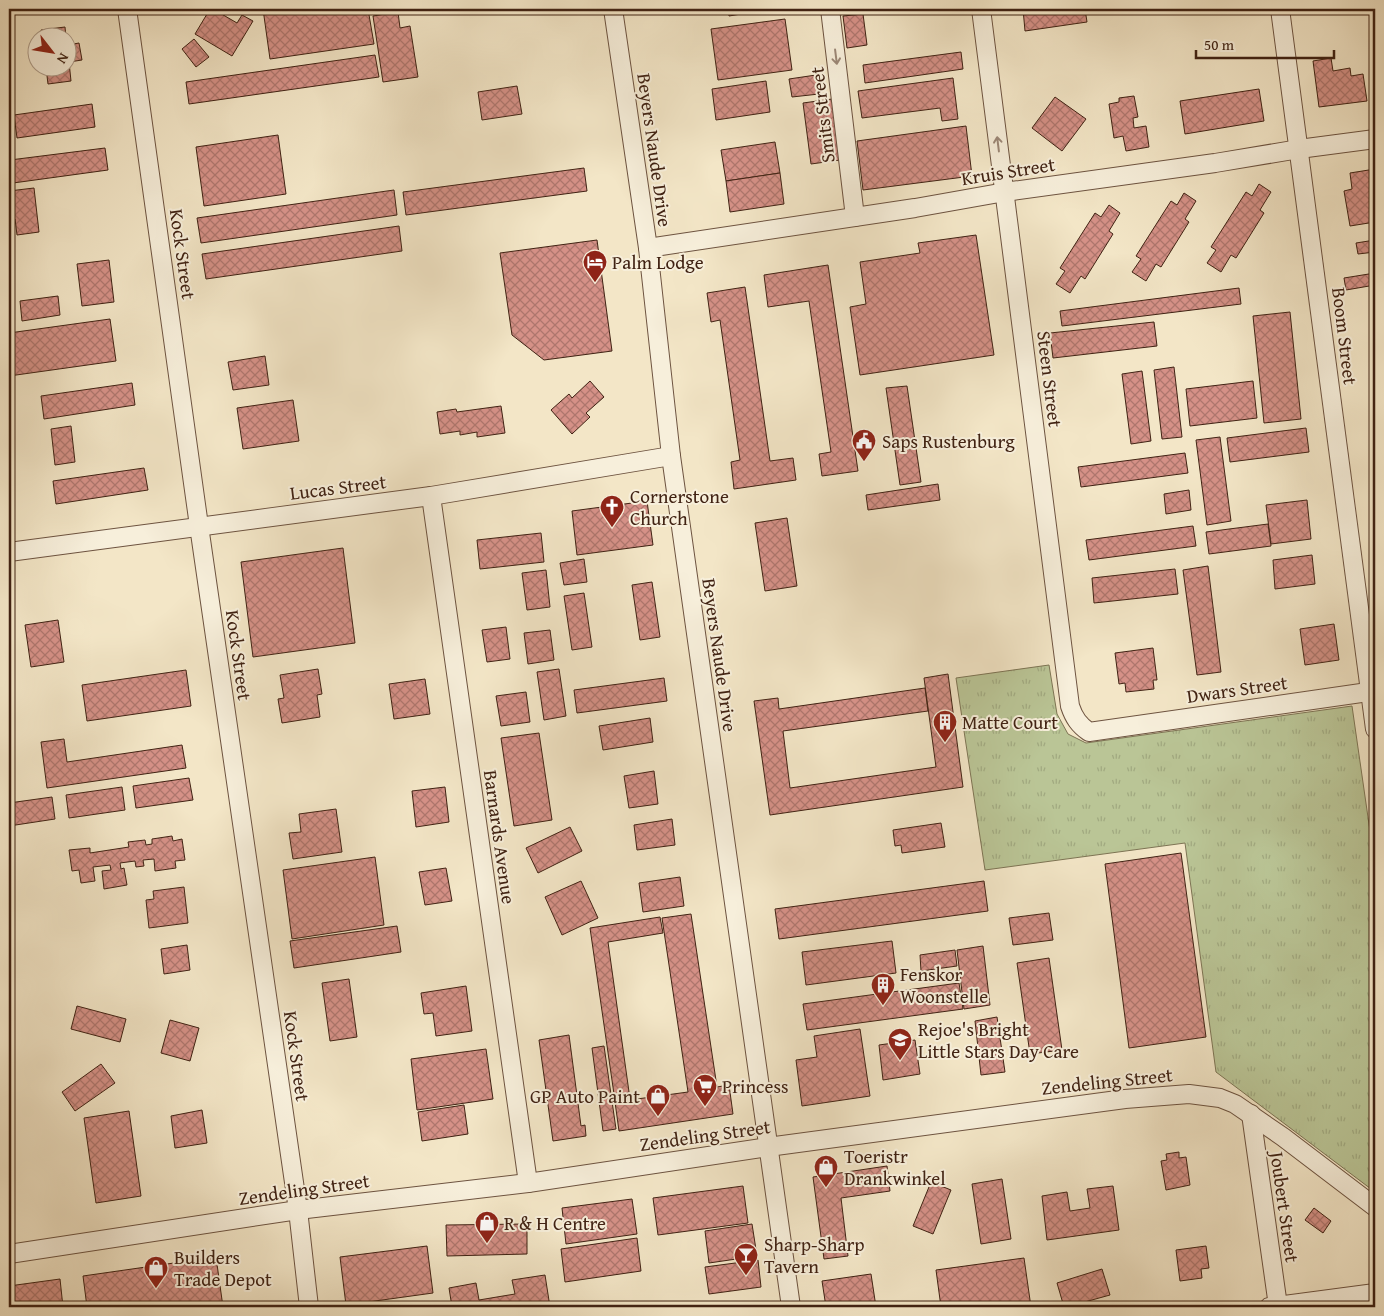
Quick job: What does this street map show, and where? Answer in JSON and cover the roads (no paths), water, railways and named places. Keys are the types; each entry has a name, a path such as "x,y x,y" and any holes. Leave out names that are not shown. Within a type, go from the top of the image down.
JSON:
{"street":[{"name":"Kock Street","path":"127,9 199,526 298,1210 309,1307"},
{"name":"Beyers Naude Drive","path":"613,9 648,248 671,456 792,1307"},
{"name":"Smits Street","path":"830,9 855,217"},
{"name":"Steen Street","path":"980,9 1070,706 1074,718 1081,727 1089,732 1104,730"},
{"name":"Boom Street","path":"1280,9 1373,691 1375,729"},
{"name":"Kruis Street","path":"648,248 1005,192 1375,139"},
{"name":"Lucas Street","path":"9,552 431,496 671,456"},
{"name":"Barnards Avenue","path":"431,496 528,1182"},
{"name":"Dwars Street","path":"1104,730 1373,691"},
{"name":"Zendeling Street","path":"9,1254 298,1210 528,1182 768,1147 1124,1099 1189,1094 1220,1098 1235,1104 1283,1137 1375,1207"},
{"name":"Joubert Street","path":"1250,1114 1273,1307"},
{"path":"1273,1307 1375,1293"}],"place":[{"name":"Palm Lodge","path":"595,283"},
{"name":"Saps Rustenburg","path":"864,462"},
{"name":"Cornerstone Church","path":"612,528"},
{"name":"Matte Court","path":"945,743"},
{"name":"Fenskor Woonstelle","path":"883,1006"},
{"name":"Rejoe's Bright Little Stars Day Care","path":"900,1061"},
{"name":"Princess","path":"705,1107"},
{"name":"GP Auto Paint","path":"658,1117"},
{"name":"Toeristr Drankwinkel","path":"826,1188"},
{"name":"R & H Centre","path":"487,1244"},
{"name":"Sharp-Sharp Tavern","path":"746,1276"},
{"name":"Builders Trade Depot","path":"156,1289"}]}
